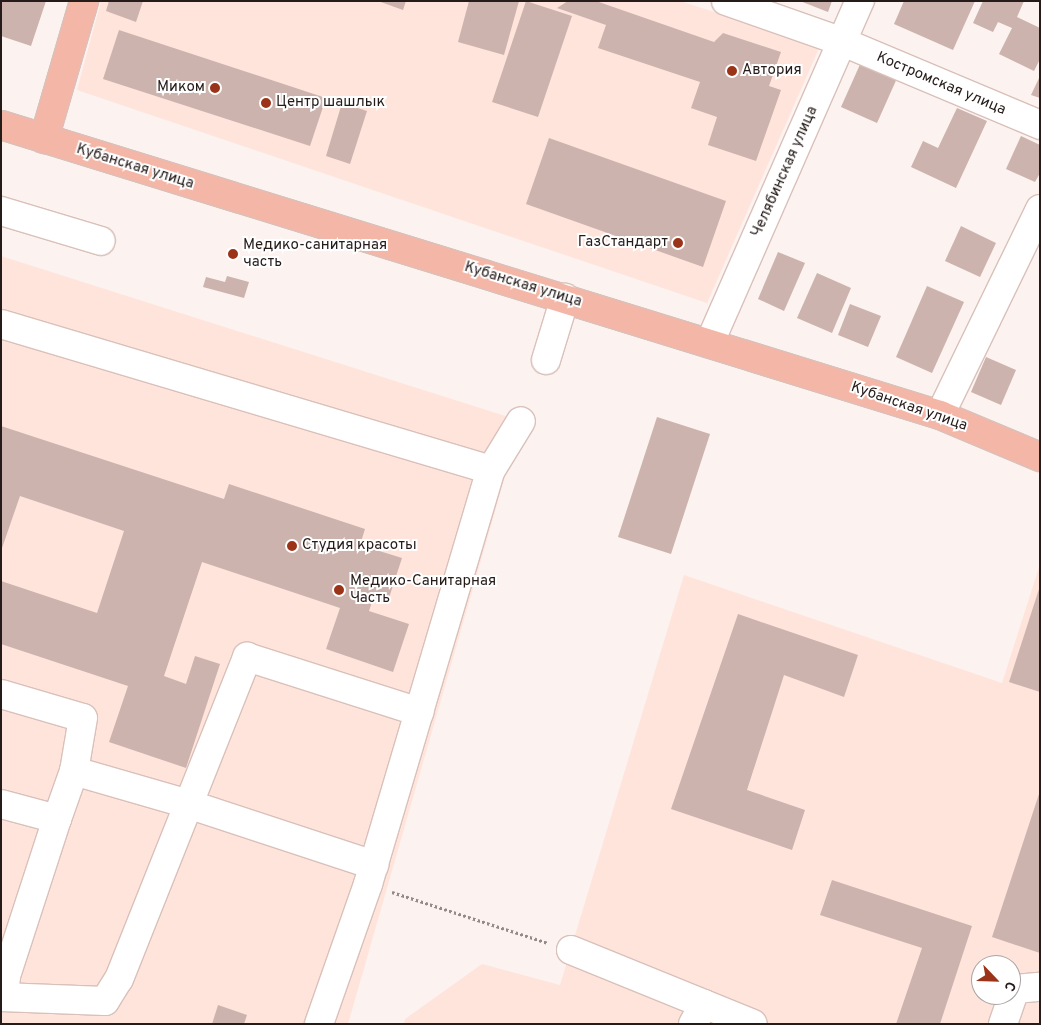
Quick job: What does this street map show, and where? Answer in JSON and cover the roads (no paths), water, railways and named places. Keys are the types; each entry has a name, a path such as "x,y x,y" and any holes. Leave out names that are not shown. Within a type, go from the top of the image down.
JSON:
{"main road":[{"path":"44,139 84,1"},
{"name":"Кубанская улица","path":"1,125 710,342 940,415 1040,457"}],"street":[{"name":"Костромская улица","path":"726,1 843,42 1040,125"},
{"name":"Челябинская улица","path":"710,342 860,1"},
{"path":"940,415 1040,209"},
{"path":"1,211 101,241"},
{"path":"546,360 565,298"},
{"path":"1,324 491,470"},
{"path":"319,1024 371,875 491,470 521,421"},
{"path":"1,694 83,718 74,771 6,976 3,997 105,1001 119,980 247,657 419,712"},
{"path":"74,771 188,804 371,875"},
{"path":"1,804 57,819"},
{"path":"571,950 698,1014 753,1024"},
{"path":"1003,1024 1015,989 1040,987"}],"place":[{"name":"Автория","path":"732,71"},
{"name":"Миком","path":"215,88"},
{"name":"Центр шашлык","path":"266,103"},
{"name":"ГазСтандарт","path":"678,243"},
{"name":"Медико-санитарная часть","path":"233,254"},
{"name":"Студия красоты","path":"292,546"},
{"name":"Медико-Санитарная Часть","path":"339,590"}]}
